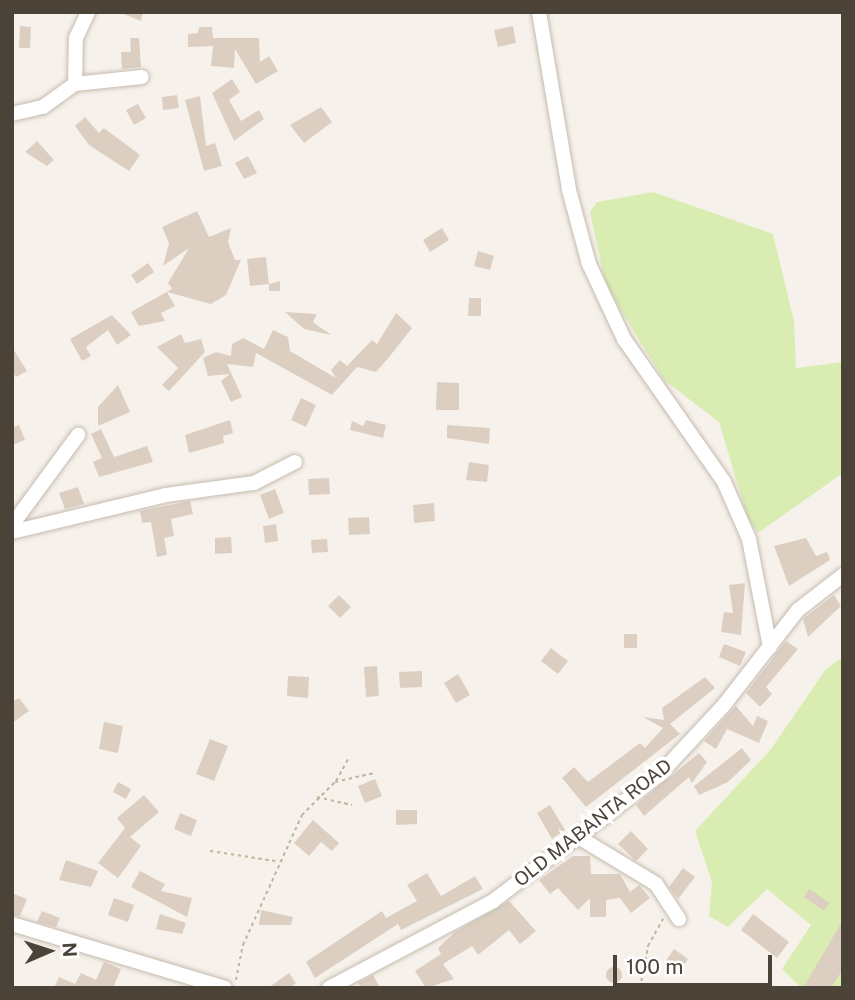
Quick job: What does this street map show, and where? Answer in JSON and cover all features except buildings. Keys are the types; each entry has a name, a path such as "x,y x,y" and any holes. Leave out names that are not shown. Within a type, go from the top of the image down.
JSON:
{"street":[{"path":"75,84 76,38 88,12"},
{"path":"539,12 569,190 589,264 624,340 724,482 749,539 771,647"},
{"path":"12,114 43,107 75,84 142,77"},
{"path":"12,525 78,435"},
{"path":"12,532 166,495 254,483 295,462"},
{"name":"OLD MABANTA ROAD","path":"329,988 493,901 580,838 676,758 810,597 843,575"},
{"path":"580,838 642,873 671,904 679,919"},
{"path":"12,924 225,988"}],"path":[{"path":"235,988 243,945 276,862 316,797 335,782 349,758"},
{"path":"335,782 374,773"},
{"path":"316,797 352,804"},
{"path":"210,851 276,862"},
{"path":"640,988 648,946 671,904"}],"green space":[{"path":"653,192 773,234 794,321 796,368 843,362 843,473 758,533 747,516 719,422 664,380 606,286 590,212 597,202"},
{"path":"843,657 843,988 801,988 782,969 811,925 767,889 728,927 709,916 712,882 695,831 771,749 826,669"}]}
